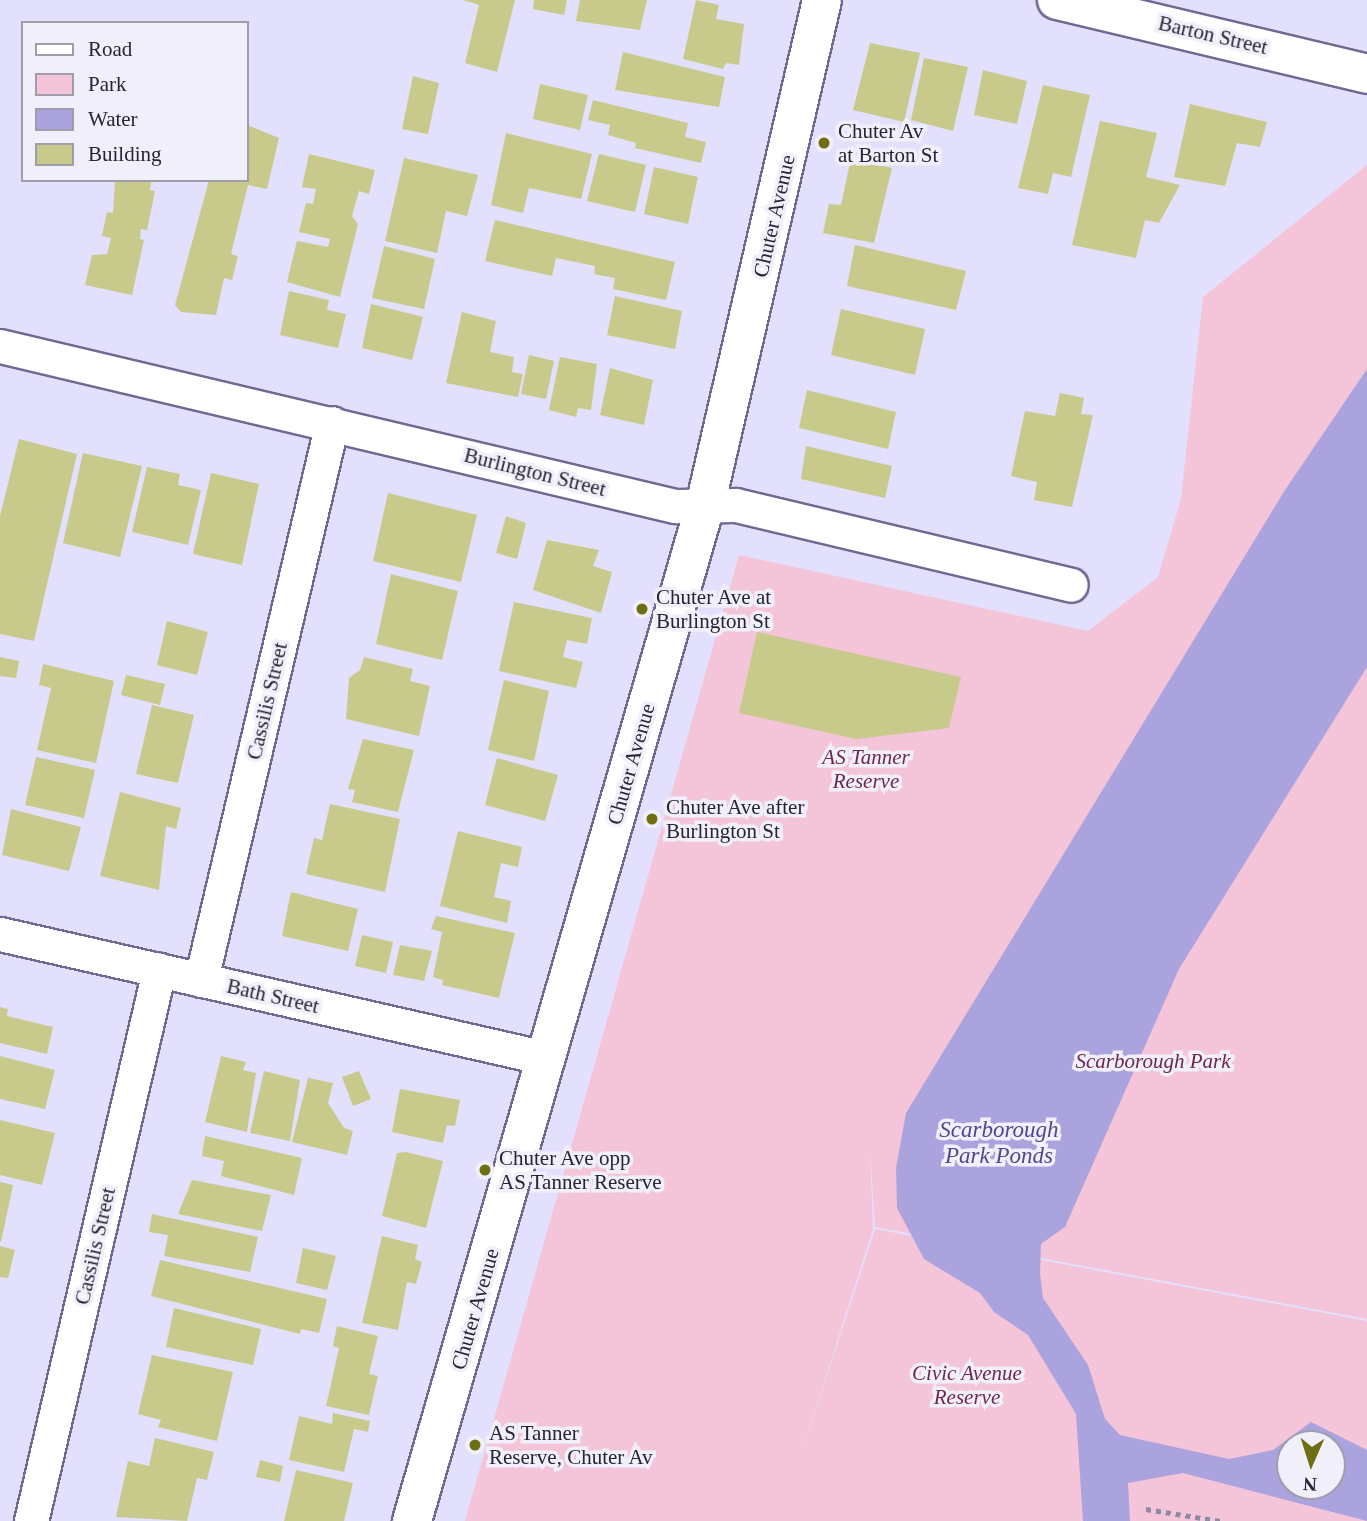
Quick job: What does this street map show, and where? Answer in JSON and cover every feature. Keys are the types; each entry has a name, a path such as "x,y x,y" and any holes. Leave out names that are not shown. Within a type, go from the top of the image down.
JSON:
{"main road":[{"name":"Chuter Avenue","path":"412,1521 705,506 822,0"},
{"name":"Barton Street","path":"1057,0 1367,74"}],"street":[{"name":"Burlington Street","path":"0,346 332,422 675,506 736,505 1071,584"},
{"name":"Cassilis Street","path":"201,980 332,422"},
{"name":"Bath Street","path":"0,934 546,1058"},
{"name":"Cassilis Street","path":"31,1521 159,970"}],"path":[{"path":"1146,1509 1220,1521"}],"green space":[{"path":"1367,165 1367,1319 875,1227 870,1147 873,1229 796,1470 875,1229 1367,1321 1367,1521 465,1521 739,555 1088,631 1158,577 1181,499 1203,297"}],"water":[{"name":"Scarborough Park Ponds","path":"1367,369 1367,667 1179,969 1065,1227 1041,1244 1040,1274 1043,1298 1088,1365 1105,1419 1120,1435 1229,1459 1276,1448 1276,1497 1183,1473 1128,1483 1130,1521 1083,1521 1076,1414 1028,1335 994,1312 980,1293 924,1259 897,1208 896,1168 906,1113 1285,490"},
{"name":"Scarborough Park Ponds","path":"1311,1422 1327,1430 1300,1430"},
{"name":"Scarborough Park Ponds","path":"1346,1440 1367,1450 1367,1521 1286,1500 1346,1500"}],"building":[{"path":"463,0 515,0 497,72 465,63 479,5"},
{"path":"534,0 567,0 564,15 533,9"},
{"path":"580,0 647,0 640,30 576,21"},
{"path":"696,0 719,5 716,19 744,24 739,65 726,63 723,69 683,59"},
{"path":"870,43 920,53 904,122 853,110"},
{"path":"623,52 725,77 719,107 615,90"},
{"path":"924,58 968,67 953,131 911,120"},
{"path":"983,70 1027,81 1017,124 974,115"},
{"path":"413,76 439,83 428,134 402,129"},
{"path":"540,84 588,95 580,130 533,119"},
{"path":"1043,85 1090,95 1071,177 1053,173 1048,194 1018,188"},
{"path":"593,100 688,123 685,137 706,142 701,163 635,148 636,143 608,135 610,125 588,120"},
{"path":"1190,104 1267,122 1260,147 1237,143 1225,186 1174,177"},
{"path":"1100,121 1157,133 1146,177 1180,185 1159,223 1145,220 1136,258 1072,245"},
{"path":"248,125 279,138 267,189 248,185 231,254 238,256 232,280 224,278 216,315 181,312 175,305 208,182 248,182"},
{"path":"506,133 592,154 581,199 529,188 523,213 491,205"},
{"path":"309,154 375,170 369,194 359,191 352,216 358,224 340,297 287,282 297,241 328,247 330,239 299,232 306,203 313,204 316,189 302,187"},
{"path":"599,154 646,165 635,212 587,201"},
{"path":"404,158 478,175 467,216 446,211 437,253 385,241"},
{"path":"851,158 892,168 874,243 823,233 829,204 841,205"},
{"path":"654,167 698,177 688,224 644,214"},
{"path":"115,182 151,182 150,190 155,191 147,230 141,229 140,239 144,240 132,295 85,285 92,255 107,254 111,238 102,236 107,212 113,213"},
{"path":"495,220 675,262 666,300 613,289 615,278 594,274 595,266 556,258 552,276 485,261"},
{"path":"855,245 966,271 956,310 847,286"},
{"path":"384,246 435,259 424,309 372,298"},
{"path":"289,291 329,300 327,310 346,314 338,348 280,335"},
{"path":"615,296 682,311 675,349 607,335"},
{"path":"371,304 423,317 412,360 362,348"},
{"path":"841,309 925,329 915,375 831,355"},
{"path":"462,312 496,321 490,352 514,357 512,372 523,374 518,397 446,383"},
{"path":"529,355 554,361 546,399 521,394"},
{"path":"560,357 597,364 591,410 578,408 576,417 549,410"},
{"path":"610,368 653,380 644,425 600,415"},
{"path":"807,390 896,412 888,449 799,428"},
{"path":"1060,393 1084,398 1081,414 1093,415 1072,507 1034,500 1037,482 1011,476 1025,411 1055,416"},
{"path":"19,439 77,454 34,641 0,634 0,516"},
{"path":"806,446 892,466 885,498 801,479"},
{"path":"83,453 142,466 120,557 63,543"},
{"path":"147,467 180,474 178,485 201,490 188,545 132,532"},
{"path":"211,473 259,484 242,565 193,554"},
{"path":"388,493 477,515 461,582 373,561"},
{"path":"506,516 526,523 517,559 496,553"},
{"path":"547,540 599,550 593,566 612,572 601,613 533,590"},
{"path":"391,574 458,591 442,660 376,644"},
{"path":"514,602 592,618 587,644 567,640 563,657 583,662 576,688 499,671"},
{"path":"167,621 208,632 197,675 157,665"},
{"path":"757,632 961,677 949,728 856,739 739,713"},
{"path":"0,657 19,661 16,678 0,676"},
{"path":"364,657 413,669 410,681 430,686 419,736 346,719 349,678 360,670"},
{"path":"43,664 114,681 96,763 37,750 51,688 39,685"},
{"path":"126,675 165,684 160,705 121,695"},
{"path":"504,680 549,691 534,761 488,750"},
{"path":"152,705 194,715 178,783 136,774"},
{"path":"363,739 414,750 398,812 352,802 355,790 348,789"},
{"path":"36,757 95,770 84,818 25,805"},
{"path":"497,758 558,775 545,821 485,805"},
{"path":"120,792 181,808 176,829 166,826 159,890 100,876"},
{"path":"330,804 400,819 385,892 306,874 314,838 322,840"},
{"path":"11,809 81,827 69,871 2,855"},
{"path":"458,831 522,847 518,867 501,863 494,897 511,901 507,923 440,906"},
{"path":"291,892 358,909 348,951 282,936"},
{"path":"436,916 515,933 499,998 442,985 443,980 433,977 442,932 431,929"},
{"path":"362,935 393,942 386,973 355,966"},
{"path":"400,945 432,951 424,981 393,975"},
{"path":"0,1007 8,1009 7,1016 53,1027 47,1054 0,1043"},
{"path":"0,1056 55,1070 45,1109 0,1099"},
{"path":"221,1056 246,1062 243,1070 256,1073 247,1132 205,1122"},
{"path":"264,1071 300,1080 290,1141 250,1133"},
{"path":"359,1071 371,1099 353,1106 342,1077"},
{"path":"308,1078 333,1083 328,1103 344,1128 353,1131 347,1155 292,1142"},
{"path":"400,1089 460,1100 455,1126 447,1125 443,1143 392,1132"},
{"path":"0,1120 55,1133 42,1185 0,1175"},
{"path":"205,1136 302,1158 294,1195 221,1176 224,1161 202,1156"},
{"path":"406,1152 443,1161 426,1228 382,1216 397,1153"},
{"path":"192,1180 271,1195 262,1231 178,1214"},
{"path":"0,1182 13,1185 1,1242 0,1242"},
{"path":"152,1214 258,1237 250,1272 164,1256 168,1235 149,1232"},
{"path":"382,1236 418,1245 415,1259 422,1262 416,1284 407,1282 398,1330 362,1323"},
{"path":"0,1246 15,1250 8,1278 0,1277"},
{"path":"303,1248 336,1256 327,1290 296,1283"},
{"path":"160,1260 327,1299 319,1333 301,1329 300,1334 151,1296"},
{"path":"174,1308 261,1329 253,1365 166,1347"},
{"path":"337,1326 378,1336 369,1374 378,1376 369,1415 326,1406 339,1348 333,1346"},
{"path":"152,1355 233,1372 217,1441 158,1427 161,1420 138,1414"},
{"path":"333,1413 370,1421 368,1432 354,1429 344,1472 289,1460 299,1416 332,1424"},
{"path":"155,1438 214,1452 207,1480 197,1478 187,1521 116,1517 128,1461 149,1466"},
{"path":"260,1460 283,1466 280,1482 256,1477"},
{"path":"296,1470 353,1483 344,1521 284,1521"}],"place":[{"name":"Chuter Av at Barton St","path":"824,143"},
{"name":"Chuter Ave at Burlington St","path":"642,609"},
{"name":"Chuter Ave after Burlington St","path":"652,819"},
{"name":"Chuter Ave opp AS Tanner Reserve","path":"485,1170"},
{"name":"AS Tanner Reserve, Chuter Av","path":"475,1445"}],"park label":[{"name":"AS Tanner Reserve","path":"866,769"},
{"name":"Scarborough Park","path":"1153,1061"},
{"name":"Civic Avenue Reserve","path":"967,1385"}]}
